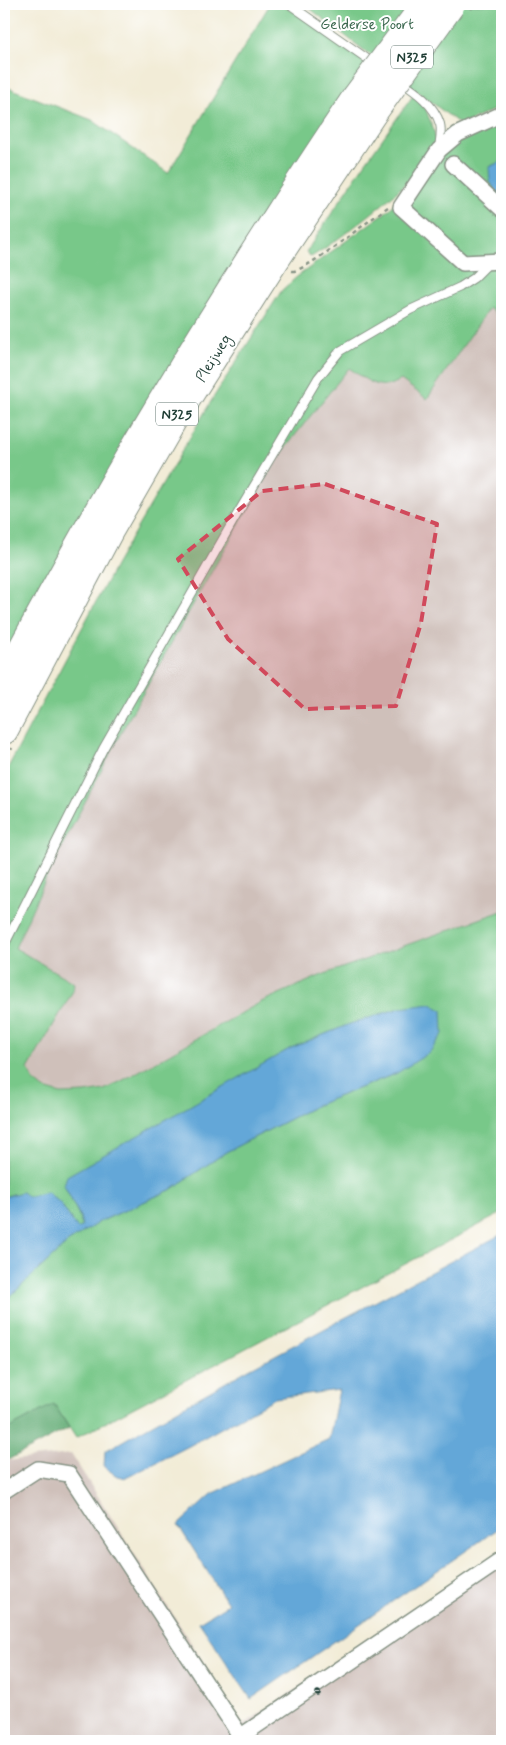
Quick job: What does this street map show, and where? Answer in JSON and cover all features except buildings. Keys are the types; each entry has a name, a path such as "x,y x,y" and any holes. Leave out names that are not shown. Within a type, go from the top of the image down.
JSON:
{"highway":[{"name":"Pleijweg","path":"8,738 109,531 173,420 273,263 426,4"},
{"name":"Pleijweg","path":"4,684 96,512 279,212 365,105 451,4"}],"street":[{"path":"496,261 463,263 401,207 439,150 458,134 502,114"},
{"path":"453,164 502,209"},
{"path":"4,1490 38,1469 69,1474 237,1739 502,1559"}],"lane":[{"path":"289,4 383,69"},
{"path":"390,74 420,95 433,111 440,125 439,150"},
{"path":"4,946 103,749 227,531 318,378 340,351 410,310 460,287 496,261"}],"path":[{"path":"288,270 296,272 301,269 389,206 393,204 401,207"},
{"path":"4,764 8,738"}],"highlighted area":[{"path":"325,484 437,524 421,623 396,706 305,709 228,639 178,559 262,491"}],"shaded area":[{"path":"489,308 502,320 502,911 453,929 221,1024 104,1090 61,1094 44,1089 33,1080 28,1069 72,992 74,983 15,948 49,871 124,727 191,608 276,459 349,367 369,381 394,384 401,380 427,399"},
{"path":"71,1454 243,1725 502,1551 502,1741 4,1741 4,1461"}],"green space":[{"path":"270,4 281,4 299,14 366,63 4,663 4,86 92,120 168,173"},
{"name":"Gelderse Poort","path":"304,4 502,4 502,106 461,125"},
{"path":"416,96 424,106 435,134 435,144 429,157 401,188 361,222 311,257 306,252 363,166 412,97"},
{"path":"502,119 502,161 489,167 500,198 502,196 502,320 489,308 427,399 401,380 393,384 380,385 373,383 349,368 276,459 124,727 49,871 15,948 74,983 73,991 28,1069 33,1080 44,1089 61,1094 85,1093 104,1090 261,1002 322,975 502,911 502,1213 76,1438 54,1404 4,1431 4,1302 67,1243 99,1222 170,1190 226,1152 317,1105 397,1073 400,1008 350,1024 291,1048 64,1185 80,1217 82,1227 78,1229 59,1202 34,1195 28,1197 13,1194 4,1197 4,775 116,564 213,398 282,290 298,276 387,211 419,181 442,149 471,137"},
{"path":"54,1404 69,1428 4,1462 4,1431"}],"water":[{"path":"502,161 502,196 500,199 490,182 489,167"},
{"path":"431,1004 442,1010 443,1034 429,1053 397,1073 317,1105 226,1152 170,1190 99,1222 67,1243 4,1302 4,1197 22,1192 28,1197 47,1192 59,1202 78,1229 82,1226 80,1217 64,1185 67,1176 291,1048 350,1024 400,1008"},
{"path":"502,1234 502,1526 251,1699 199,1622 228,1604 178,1525 212,1494 329,1439 339,1390 275,1398 189,1446 126,1478 117,1476 104,1467 105,1451 249,1369"}]}
